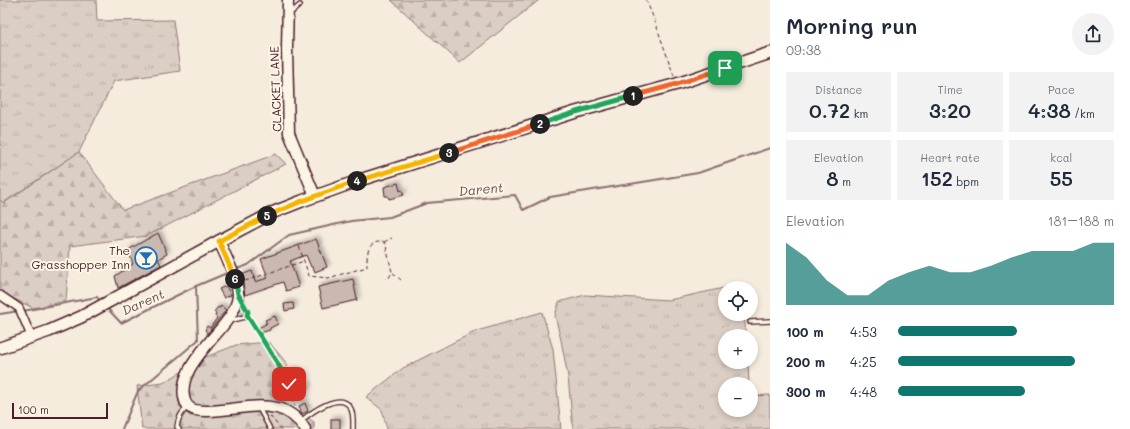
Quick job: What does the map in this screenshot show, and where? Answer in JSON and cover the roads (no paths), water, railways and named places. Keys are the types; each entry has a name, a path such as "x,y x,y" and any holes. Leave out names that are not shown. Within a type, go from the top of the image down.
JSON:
{"main road":[{"path":"0,348 32,338 65,324 104,305 201,246 219,241 274,212 315,196 576,112 677,84 770,53"}],"street":[{"name":"CLACKET LANE","path":"288,0 287,49 289,133 315,196"},
{"path":"219,241 233,272 238,294 236,302 226,321 194,361 184,386 184,402 196,410 208,412 261,407 278,408 295,416 302,425"},
{"path":"0,296 19,308 32,338"}],"lane":[{"path":"288,12 293,11 300,5"},
{"path":"226,321 245,317 247,315 248,312 238,294"},
{"path":"750,322 770,321"},
{"path":"302,425 314,410 327,404 342,402 346,403 351,408 353,429"},
{"path":"179,429 177,427 180,415 188,406"},
{"path":"261,407 270,429"}],"waterway":[{"name":"Darent","path":"237,269 248,265 289,235 351,221 390,217 427,203 515,195 523,210 550,197 698,173 770,148"},
{"name":"Darent","path":"106,307 121,323 196,286 227,273"},
{"path":"122,429 138,391 198,340 196,286"},
{"name":"Darent","path":"23,311 97,297 101,302"},
{"name":"Darent","path":"0,314 19,311"}],"place":[{"name":"The Grasshopper Inn","path":"146,258"}]}
